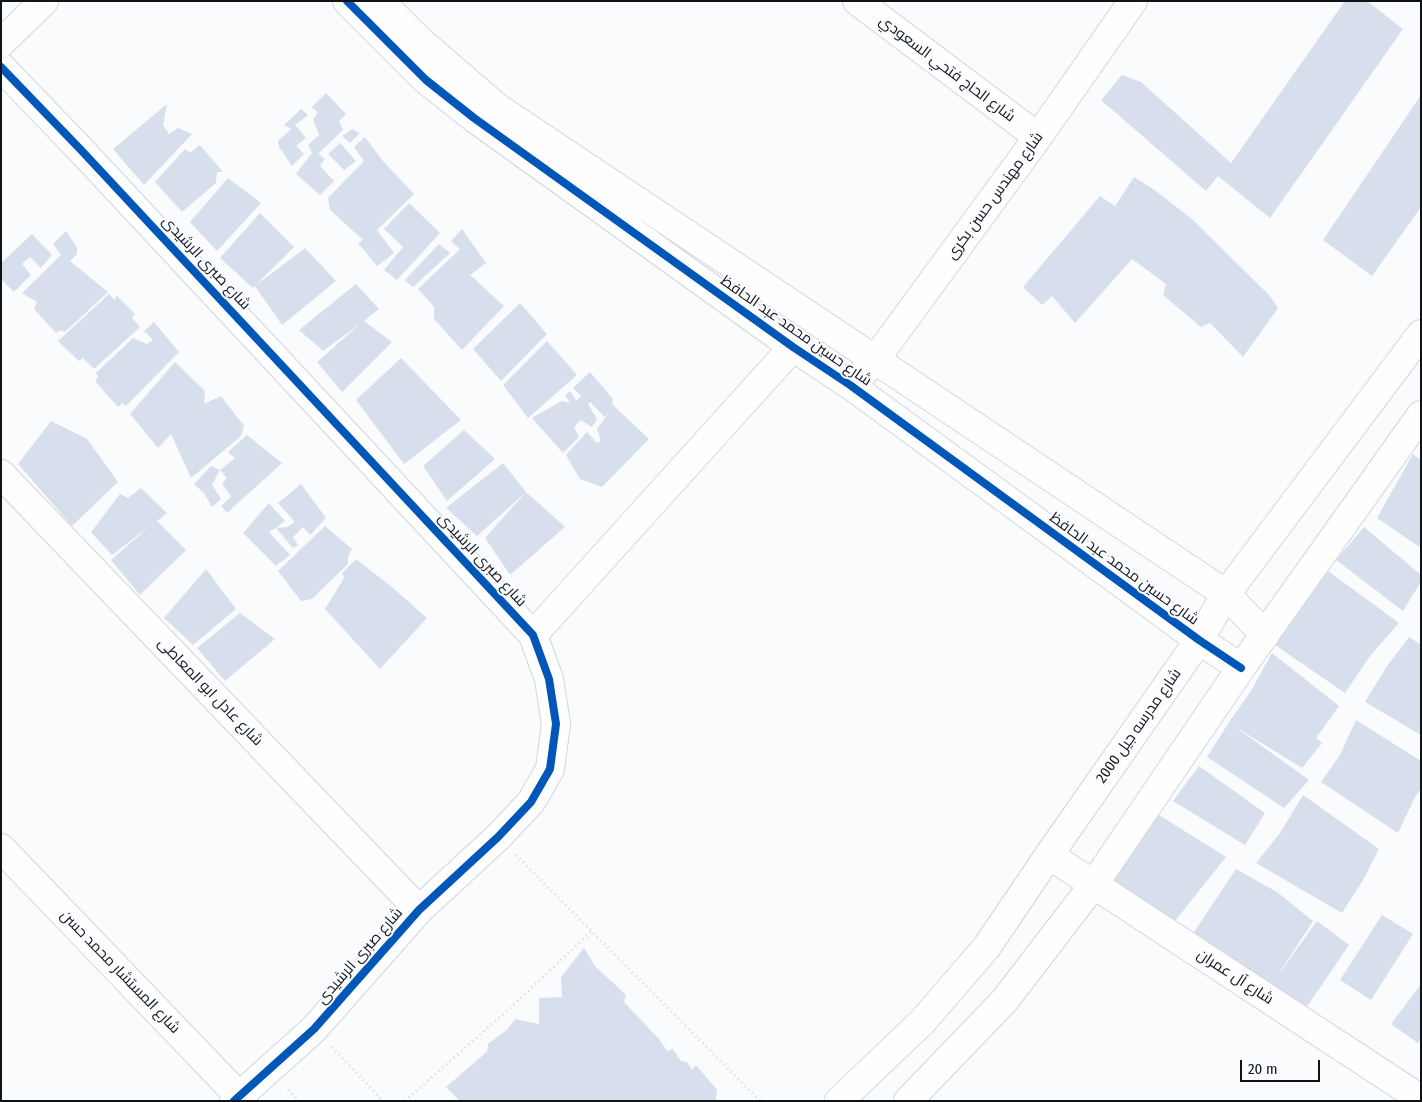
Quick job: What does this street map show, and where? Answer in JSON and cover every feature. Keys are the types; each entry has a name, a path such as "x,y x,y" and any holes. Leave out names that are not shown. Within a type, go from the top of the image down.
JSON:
{"street":[{"path":"1,43 44,1"},
{"name":"شارع حسين محمد عبد الحافظ","path":"347,1 426,80 474,118 793,347 850,385 1199,640 1241,668"},
{"name":"شارع حسين محمد عبد الحافظ","path":"380,1 418,39 498,108 1226,594 1265,636"},
{"name":"شارع الحاج فتحي السعودي","path":"857,1 1038,137"},
{"name":"شارع مهندس حسن بكرى","path":"850,385 875,360 1038,137 1133,1"},
{"name":"شارع صبرى الرشيدى","path":"1,67 81,150 534,635 550,679 556,724 550,770 531,802 498,837 419,910 314,1029 236,1098"},
{"name":"شارع مدرسه جيل 2000","path":"839,1101 922,1022 986,948 1199,640 1226,594 1421,334"},
{"path":"534,635 793,347"},
{"path":"908,1101 1005,1000 1094,884 1241,668 1421,414"},
{"name":"شارع عادل ابو المعاطى","path":"1,474 419,910"},
{"name":"شارع المستشار محمد حسن","path":"1,848 236,1098"},
{"name":"شارع آل عمران","path":"1049,855 1421,1099"}],"path":[{"path":"498,837 760,1101"},
{"path":"405,1101 510,1008 592,931"},
{"path":"314,1029 383,1101"}],"building":[{"path":"1345,1 1367,1 1403,29 1270,218 1218,176 1206,191 1101,100 1122,75 1141,82 1231,163"},
{"path":"326,93 346,114 339,121 343,130 318,154 325,159 320,166 334,181 320,195 296,174 312,153 308,145 319,135 313,119 318,113 312,107"},
{"path":"1421,95 1421,207 1372,276 1323,240"},
{"path":"167,104 163,125 169,134 178,128 192,134 144,185 113,149"},
{"path":"301,109 308,115 295,125 306,138 296,146 304,154 292,166 279,147 278,141 291,129 284,125"},
{"path":"352,129 360,133 350,143 342,136"},
{"path":"365,137 383,161 414,194 377,230 394,253 377,266 358,243 363,240 330,210 328,198 364,161 354,147"},
{"path":"340,143 356,161 344,170 328,154"},
{"path":"200,145 223,172 217,172 216,183 182,212 155,182 185,149 190,153"},
{"path":"1134,177 1156,191 1193,220 1270,296 1278,308 1243,357 1210,323 1201,327 1163,295 1166,284 1132,259 1075,323 1052,296 1042,305 1023,287 1100,196 1115,206"},
{"path":"228,178 261,203 217,251 190,222"},
{"path":"409,203 440,233 397,280 384,270 403,247 384,229"},
{"path":"260,213 294,247 253,288 220,258"},
{"path":"462,229 486,263 470,275 504,306 462,350 434,319 434,307 418,289 460,249 451,241"},
{"path":"66,231 77,248 77,254 70,261 108,292 65,332 61,330 56,333 34,309 37,302 22,293 61,255 53,244"},
{"path":"32,234 52,255 41,268 30,257 22,264 31,275 14,292 1,279 1,263"},
{"path":"439,244 450,253 413,287 405,280"},
{"path":"305,248 336,281 282,325 255,286"},
{"path":"356,284 379,309 364,321 392,342 342,392 317,362 361,323 323,351 299,330"},
{"path":"109,294 115,300 116,295 135,314 132,318 140,327 94,369 83,358 79,361 58,341"},
{"path":"520,303 547,334 501,381 473,349"},
{"path":"154,322 179,352 126,406 122,403 118,407 95,381 98,377 96,373 133,338 147,344 153,340 144,331"},
{"path":"547,341 577,375 528,418 503,385"},
{"path":"401,358 461,420 404,464 356,400"},
{"path":"175,362 205,391 204,404 221,396 244,426 241,436 191,478 171,434 158,448 130,414"},
{"path":"590,372 613,399 612,403 614,406 649,439 602,487 580,479 566,455 587,432 597,443 601,441 597,429 612,409 605,417 590,402 588,404 597,419 592,427 581,420 574,427 579,437 563,453 532,418 562,401 570,403 565,395 570,391 577,401 581,396 573,388"},
{"path":"51,421 87,439 118,482 72,526 18,464"},
{"path":"464,430 495,459 447,501 423,466"},
{"path":"247,435 282,463 227,513 221,506 231,497 222,483 227,478 220,470 235,458 228,452"},
{"path":"1413,454 1421,460 1421,548 1377,518"},
{"path":"503,463 526,492 477,536 446,508"},
{"path":"211,466 220,470 212,485 221,499 212,507 204,493 194,484"},
{"path":"301,484 326,518 310,535 303,527 293,537 298,545 293,548 276,528 287,527 295,522 278,503"},
{"path":"141,488 167,513 157,521 186,550 140,595 111,560 151,525 112,555 91,532 120,494 128,498"},
{"path":"526,492 565,527 510,575 485,538"},
{"path":"269,503 285,521 269,532 290,555 276,566 243,533"},
{"path":"325,526 352,549 348,557 348,564 312,599 301,601 278,571"},
{"path":"1364,527 1421,575 1421,582 1403,611 1336,560"},
{"path":"356,559 427,618 380,669 325,609 344,578 342,573"},
{"path":"206,569 236,609 193,645 164,618"},
{"path":"1328,571 1399,623 1370,656 1345,693 1275,645"},
{"path":"240,613 275,639 225,681 197,648"},
{"path":"1409,637 1421,645 1421,735 1365,702 1387,666"},
{"path":"1272,653 1339,706 1316,738 1322,743 1302,768 1234,726 1309,780 1284,808 1207,757 1251,691"},
{"path":"1356,720 1421,761 1421,789 1415,797 1398,833 1321,782 1340,755"},
{"path":"1199,766 1265,813 1245,845 1173,801"},
{"path":"1303,795 1379,849 1363,880 1342,913 1256,863 1280,833"},
{"path":"1159,815 1226,857 1171,926 1110,879"},
{"path":"1236,869 1277,892 1313,921 1276,978 1317,921 1349,945 1304,1011 1188,941"},
{"path":"1382,915 1413,934 1371,1000 1340,980"},
{"path":"584,948 595,966 626,995 624,1002 659,1039 667,1051 673,1049 681,1061 687,1062 692,1070 696,1065 717,1090 716,1101 460,1101 446,1087 482,1056 487,1051 488,1044 507,1030 515,1019 539,1024 539,998 562,997 561,977"},
{"path":"1421,984 1421,1039 1418,1043 1391,1024"}],"cycle path":[{"path":"347,1 426,80 474,118 793,347 850,385 1199,640 1241,668"},
{"path":"1,67 81,150 533,635 549,679 556,724 550,769 531,802 498,837 419,910 314,1029 234,1101"}]}
